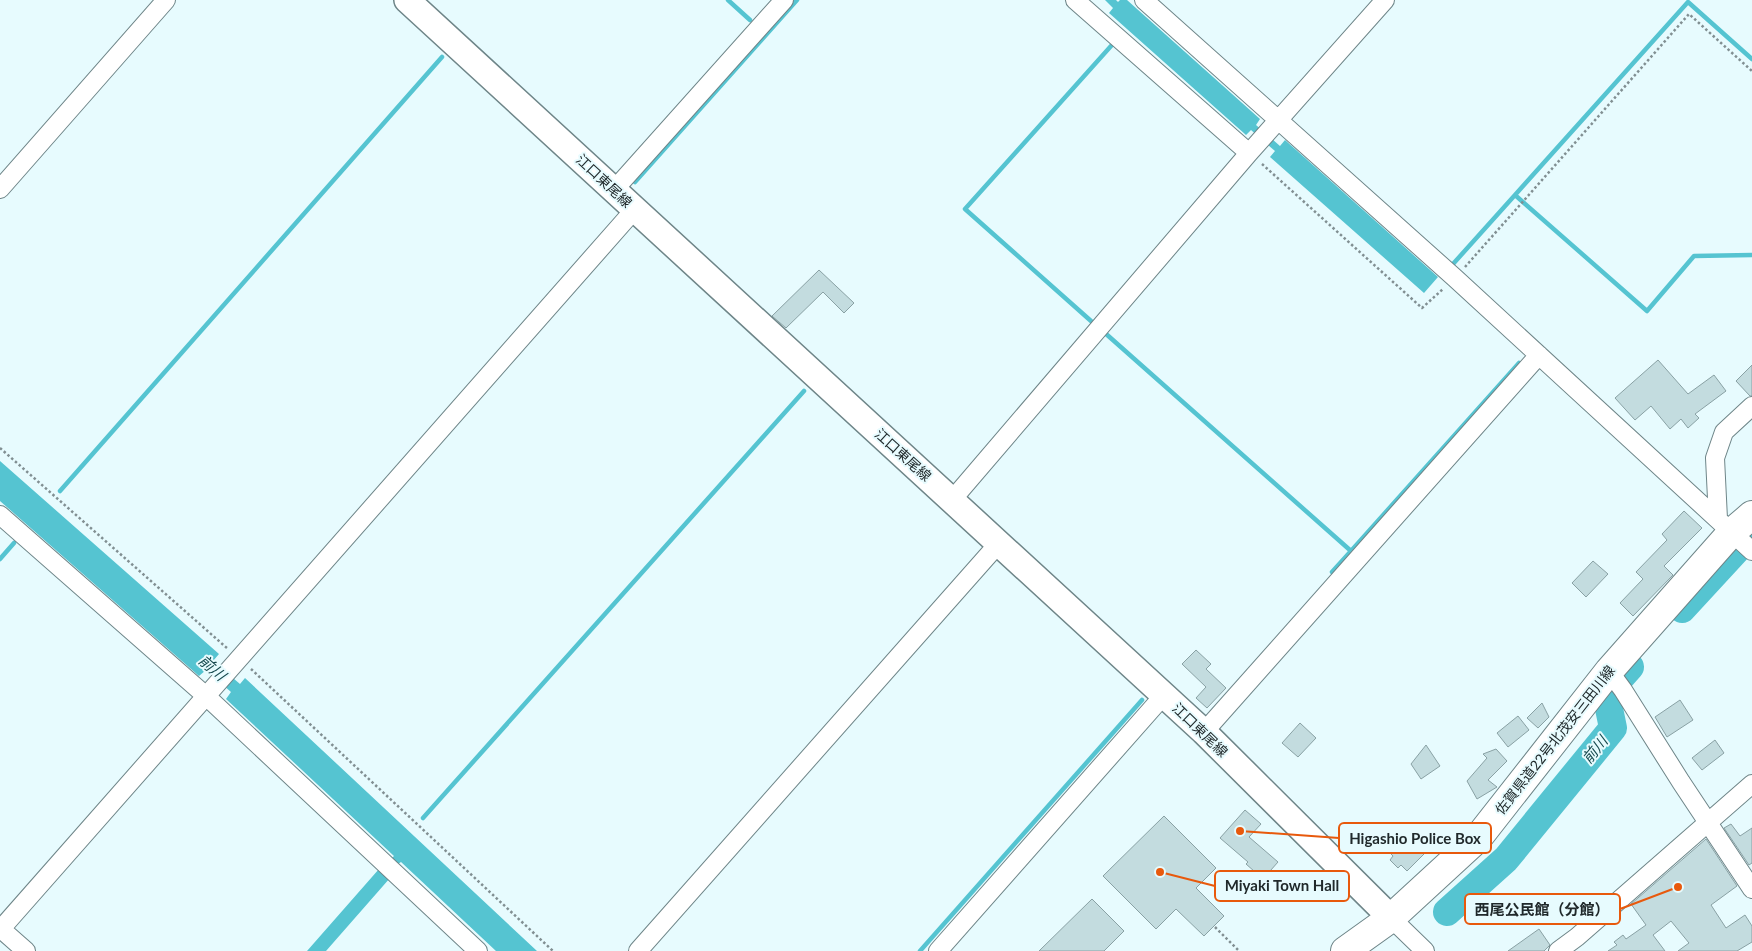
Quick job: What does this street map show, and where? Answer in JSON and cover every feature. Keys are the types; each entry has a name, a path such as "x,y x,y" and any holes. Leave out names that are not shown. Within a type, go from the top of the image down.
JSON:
{"main road":[{"name":"江口東尾線","path":"407,0 1204,732 1391,918"},
{"name":"佐賀県道22号北茂安三田川線","path":"1345,951 1391,918 1478,838 1616,681 1737,537 1752,515"}],"street":[{"path":"0,189 166,0"},
{"path":"614,190 784,0"},
{"path":"1144,0 1264,137"},
{"path":"952,500 1384,0"},
{"path":"1087,4 1264,137 1539,355 1737,537"},
{"path":"26,951 0,929 635,210"},
{"path":"1204,732 1539,355"},
{"path":"1737,537 1715,458 1724,432 1752,406"},
{"path":"0,515 223,677 468,948"},
{"path":"638,951 999,543"},
{"path":"1616,681 1752,889"},
{"path":"938,951 1164,695"},
{"path":"1558,951 1577,937 1752,784"},
{"path":"1391,918 1424,951"}],"path":[{"path":"1521,205 1689,14 1752,71"},
{"path":"0,448 223,677 553,951"},
{"path":"1215,927 1239,951"}],"water":[{"path":"1105,0 1116,0 1118,2 1120,0 1127,0 1260,119 1256,125 1280,146 1285,140 1438,277 1424,293 1270,157 1275,151 1251,130 1246,135 1109,13 1113,8"},
{"path":"0,461 219,654 213,661 240,684 245,678 537,951 496,951 401,862 398,864 392,858 394,856 226,699 231,692 206,670 199,676 0,501"},
{"path":"379,869 390,878 326,951 307,951"}],"building":[{"path":"819,270 854,303 844,313 823,292 786,328 772,316"},
{"path":"1658,360 1688,394 1714,375 1726,391 1695,414 1699,418 1688,428 1681,419 1670,429 1651,406 1635,420 1615,398"},
{"path":"1752,365 1752,396 1750,396 1736,381"},
{"path":"1684,511 1702,528 1664,566 1673,575 1633,616 1620,603 1643,579 1636,572 1667,540 1662,534"},
{"path":"1593,561 1608,574 1586,597 1572,583"},
{"path":"1196,650 1211,664 1206,669 1226,688 1207,708 1196,698 1206,687 1182,664"},
{"path":"1680,700 1693,720 1667,737 1655,717"},
{"path":"1542,703 1549,717 1538,728 1527,718"},
{"path":"1518,716 1529,730 1508,747 1497,733"},
{"path":"1300,723 1316,738 1298,757 1282,743"},
{"path":"1715,740 1724,753 1702,770 1692,758"},
{"path":"1426,745 1440,766 1421,779 1411,764"},
{"path":"1496,749 1507,761 1488,780 1497,787 1477,799 1467,781 1487,758 1483,754"},
{"path":"1245,810 1261,824 1249,837 1278,862 1263,879 1246,864 1248,862 1220,838"},
{"path":"1164,816 1216,868 1196,888 1224,916 1204,936 1176,909 1156,929 1103,876"},
{"path":"1731,824 1740,836 1752,828 1752,863 1749,865 1724,828"},
{"path":"1406,832 1426,852 1407,871 1401,865 1398,868 1390,860 1393,856 1387,850"},
{"path":"1706,839 1737,886 1711,905 1726,928 1745,915 1752,926 1752,942 1737,951 1678,951 1689,943 1671,921 1653,935 1665,951 1608,951 1617,945 1614,942 1623,935 1626,939 1646,925 1631,904"},
{"path":"1092,899 1124,931 1104,951 1039,951"},
{"path":"1539,929 1550,945 1544,951 1508,951"}],"waterway":[{"path":"728,0 750,20"},
{"path":"635,182 797,0"},
{"path":"1515,195 1688,2 1752,59"},
{"path":"1091,321 965,209 1111,46"},
{"path":"60,491 442,57"},
{"path":"1453,264 1515,195 1647,311 1694,256 1752,255"},
{"path":"1105,333 1351,551 1332,572"},
{"path":"1351,551 1519,363"},
{"path":"423,818 804,391"},
{"name":"前川","path":"1682,609 1752,533"},
{"path":"0,559 14,543"},
{"name":"前川","path":"1447,912 1506,859 1613,728 1606,694 1630,667"},
{"path":"920,951 1142,700"}],"place":[{"name":"Higashio Police Box","path":"1240,831"},
{"name":"Miyaki Town Hall","path":"1160,872"},
{"name":"西尾公民館（分館）","path":"1678,887"}]}
